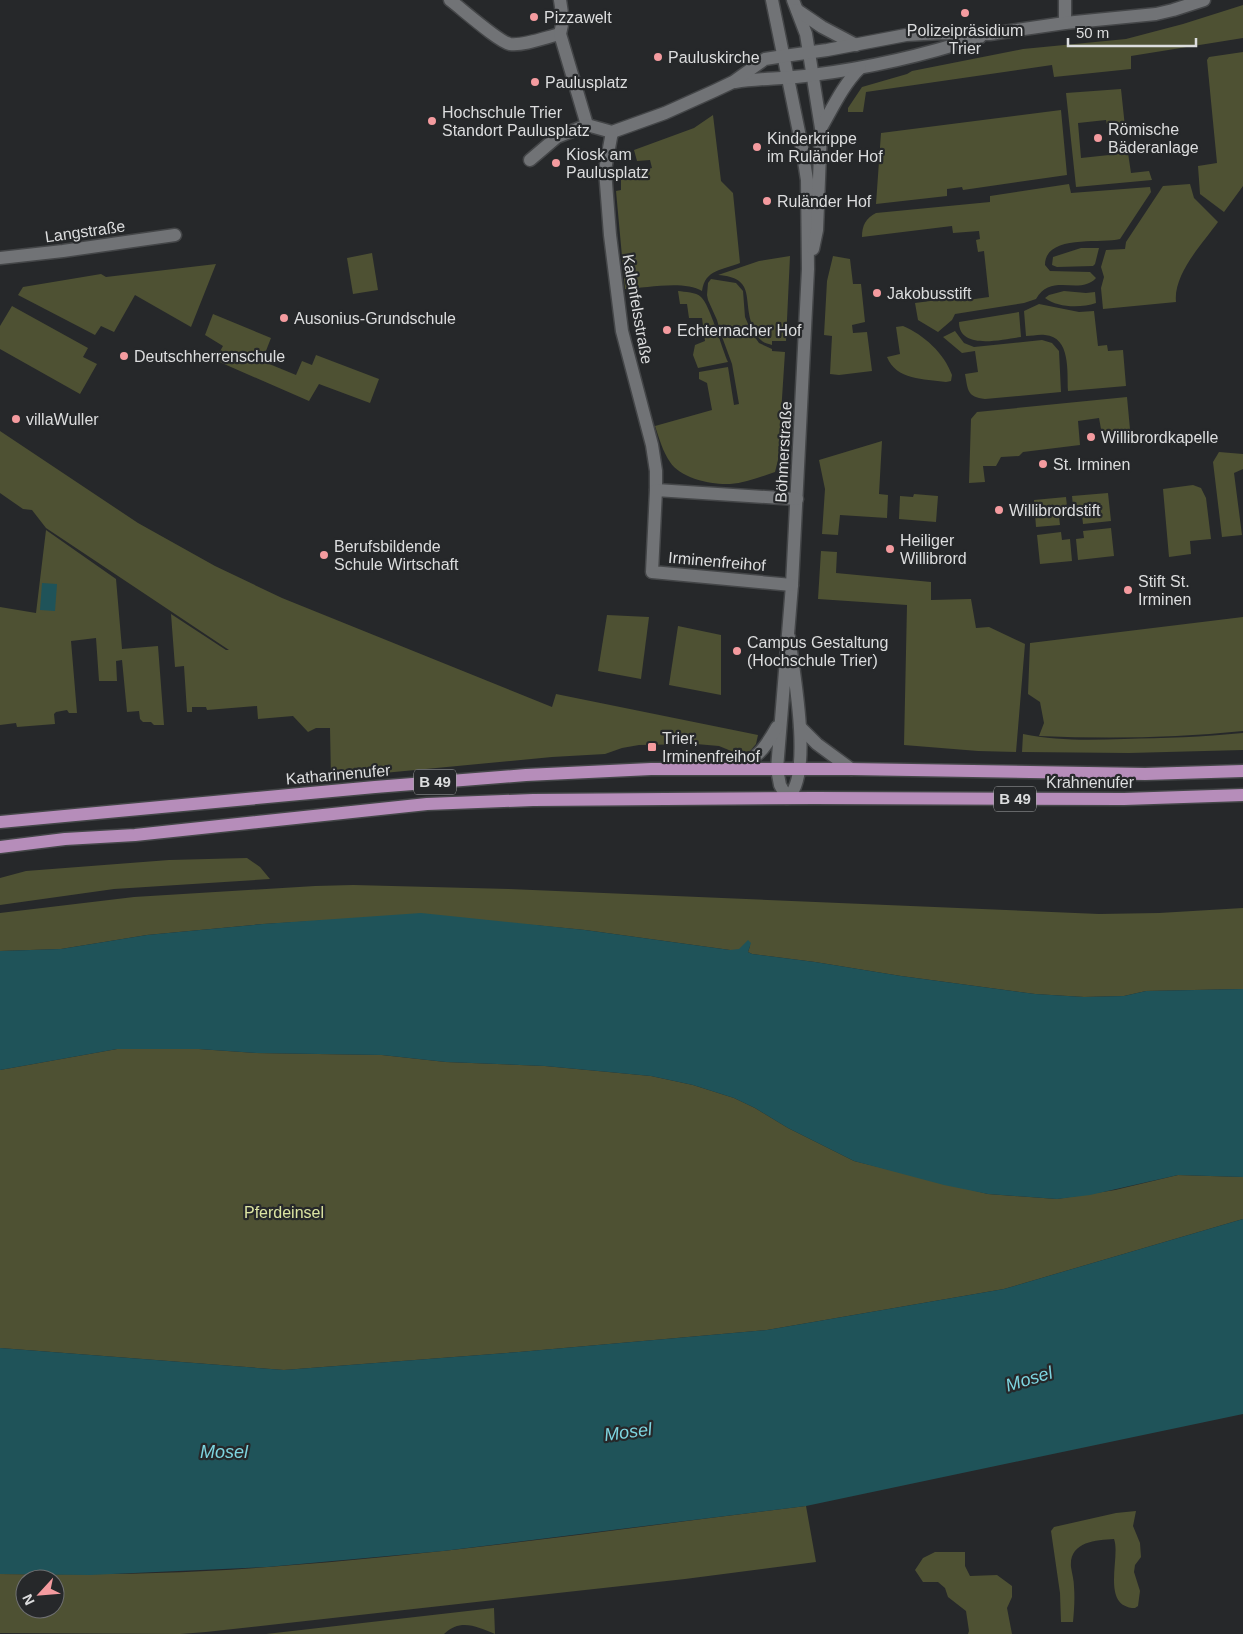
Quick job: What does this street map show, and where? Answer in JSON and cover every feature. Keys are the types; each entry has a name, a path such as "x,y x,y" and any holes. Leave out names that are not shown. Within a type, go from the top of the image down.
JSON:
{"main road":[{"name":"Katharinenufer","path":"0,822 526,775 651,769 800,769"},
{"name":"Krahnenufer","path":"800,769 1145,774 1243,771"},
{"name":"Krahnenufer","path":"787,798 1124,799 1243,794"},
{"name":"B 49","path":"0,847 427,804 533,800 787,798"}],"street":[{"path":"450,0 509,44 518,44 560,34"},
{"path":"560,0 563,20 560,34 587,124"},
{"name":"Böhmerstraße","path":"772,0 802,142 807,180 808,269 797,499 777,769 780,785 787,798 795,790 800,769 800,727 788,637"},
{"path":"1065,0 1065,23"},
{"path":"733,82 789,78 860,68 943,49 990,34 1065,23 1156,14 1204,0"},
{"name":"Böhmerstraße","path":"795,5 822,27 856,45"},
{"name":"Böhmerstraße","path":"795,5 806,34 810,52 821,128 817,230 808,269"},
{"path":"530,160 557,137 587,124 612,132 665,113 733,82 765,59 906,35 941,33 990,34"},
{"path":"821,128 842,90 860,68"},
{"name":"Kalenfelsstraße","path":"612,132 605,170 610,235 622,332 652,445 656,471 656,490"},
{"name":"Langstraße","path":"0,258 175,235"},
{"path":"656,490 797,499"},
{"name":"Irminenfreihof","path":"656,490 652,572 792,585"},
{"name":"Böhmerstraße","path":"725,769 743,764 758,756 767,746 780,723"},
{"path":"800,727 850,769"}],"green space":[{"path":"1243,5 1243,38 1131,56 1131,69 1054,77 1052,65 866,92 863,112 848,112 848,108 862,87 912,71 1023,49 1126,39 1183,24"},
{"path":"1243,52 1243,186 1224,212 1200,194 1198,166 1217,163 1207,60 1209,57"},
{"path":"1121,89 1125,127 1108,129 1106,120 1078,123 1081,158 1128,153 1131,173 1149,171 1152,180 1076,187 1066,93"},
{"path":"1061,110 1067,175 963,190 962,187 947,189 947,196 876,204 881,133"},
{"path":"713,115 721,181 733,193 740,263 711,274 707,278 702,291 675,285 625,289 616,191 621,190 621,175 652,168 650,160 637,161 634,150 694,128"},
{"path":"1069,184 1071,193 1150,187 1151,192 1120,239 1063,244 1047,255 1045,265 1050,271 1090,272 1096,278 1082,285 1057,285 1049,287 1042,291 1036,299 1024,303 955,314 952,320 938,332 918,320 915,303 960,297 961,301 989,297 984,251 978,252 976,240 980,239 979,231 953,233 952,226 862,237 865,222 876,213 990,202 990,196"},
{"path":"1190,184 1194,198 1218,222 1197,249 1184,270 1176,291 1176,302 1103,309 1101,288 1104,277 1101,267 1106,250 1125,249 1126,242 1163,186"},
{"path":"1081,248 1099,248 1093,266 1057,267 1052,265 1053,257"},
{"path":"372,253 378,290 353,294 347,258"},
{"path":"790,256 786,341 772,341 772,345 762,341 755,332 743,286 730,277 718,275 759,261"},
{"path":"833,256 850,259 853,284 861,284 865,322 852,325 853,333 867,332 872,371 839,375 830,374 832,336 824,335 827,281"},
{"path":"216,264 191,327 135,295 114,332 101,326 95,335 18,295 23,287 101,274 106,277"},
{"path":"711,279 736,283 743,291 745,317 759,343 772,349 772,351 785,352 778,460 775,472 736,483 705,482 688,476 675,468 661,445 655,426 712,410 707,383 699,379 699,372 728,367 734,405 739,404 732,364 708,300 708,283"},
{"path":"678,291 690,292 701,297 712,318 728,362 698,368 693,355 695,345 705,341 702,318 689,318 687,304 680,304"},
{"path":"1064,291 1095,292 1096,303 1084,306 1070,306 1056,304 1045,298"},
{"path":"1039,304 1079,312 1094,311 1098,346 1107,345 1108,351 1123,350 1126,386 1068,391 1066,357 1059,342 1053,337 1045,335 1026,336 1024,311"},
{"path":"12,306 88,348 83,357 97,364 80,394 0,349 0,326"},
{"path":"1019,312 1021,337 983,341 966,337 961,331 959,322"},
{"path":"213,314 271,338 262,361 296,375 302,361 312,365 316,355 379,379 370,403 319,384 309,401 215,360 223,346 205,335"},
{"path":"903,326 918,334 939,352 952,375 951,381 946,382 912,377 891,365 887,357 900,354 896,327"},
{"path":"955,331 964,343 974,347 1042,340 1052,343 1059,351 1061,392 985,399 975,396 969,392 965,374 978,372 975,351 962,353 943,337"},
{"path":"1127,397 1131,440 1103,440 1099,418 1078,421 1080,445 1023,452 1019,456 1001,457 996,466 983,466 985,482 969,483 971,419 977,412"},
{"path":"0,431 138,523 215,566 282,598 552,707 556,694 758,735 756,744 750,751 736,753 719,746 696,744 639,745 605,754 552,757 331,778 330,728 316,728 308,732 293,716 258,719 257,706 207,710 206,707 192,707 192,712 187,712 184,666 175,667 171,614 226,650 229,650 46,528 32,510 23,509 0,493"},
{"path":"882,441 879,494 888,495 887,518 840,515 838,535 822,534 825,489 819,460"},
{"path":"1219,452 1243,454 1243,469 1234,473 1242,535 1222,537 1213,462"},
{"path":"1193,485 1201,488 1206,498 1211,539 1190,541 1191,554 1169,557 1163,489"},
{"path":"1108,493 1111,521 1083,524 1082,515 1074,516 1072,496"},
{"path":"914,494 938,496 936,522 899,519 900,496 913,497"},
{"path":"1066,497 1068,516 1059,517 1060,525 1036,527 1034,500"},
{"path":"1111,528 1114,556 1078,560 1076,539 1084,538 1083,531"},
{"path":"46,530 116,579 122,649 158,646 164,725 143,722 140,719 139,711 127,712 122,660 116,661 117,681 99,681 96,638 71,641 77,713 69,713 67,710 56,712 54,714 55,724 17,727 16,723 0,725 0,607 36,613"},
{"path":"1061,532 1062,540 1070,539 1072,561 1040,564 1037,535"},
{"path":"821,551 837,552 836,573 931,582 931,600 971,599 976,628 989,627 1025,644 1016,752 904,745 907,605 818,599"},
{"path":"607,615 649,617 641,679 598,671"},
{"path":"1243,617 1243,731 1141,737 1039,736 1044,723 1040,702 1028,694 1030,643"},
{"path":"678,626 721,635 721,695 669,685"},
{"path":"1243,733 1243,750 1129,753 1022,752 1023,734 1048,738 1086,740"},
{"path":"247,858 260,867 270,879 114,889 0,905 0,878 26,871 169,860"},
{"path":"353,885 509,889 1099,914 1243,908 1243,989 1146,991 1124,996 1084,997 1035,994 752,954 748,952 750,946 736,951 585,930 534,925 350,919 263,924 147,935 61,949 0,951 0,913 134,897"},
{"name":"Pferdeinsel","path":"117,1049 199,1049 256,1053 382,1055 446,1062 545,1066 651,1076 693,1085 734,1098 854,1161 988,1194 1057,1199 1115,1190 1178,1175 1243,1177 1243,1219 1004,1289 767,1330 284,1370 0,1348 0,1070"},
{"path":"806,1506 816,1562 685,1579 206,1632 180,1634 0,1633 0,1574 15,1574 15,1619 65,1619 65,1574 134,1574 335,1562 605,1532"},
{"path":"1136,1511 1133,1526 1140,1543 1141,1557 1135,1565 1134,1572 1140,1591 1138,1606 1135,1608 1124,1605 1118,1599 1114,1580 1114,1539 1099,1540 1085,1544 1074,1552 1071,1559 1074,1582 1073,1622 1061,1622 1060,1593 1051,1531 1054,1527 1116,1513"},
{"path":"935,1552 965,1552 965,1566 970,1576 997,1575 1012,1586 1012,1597 1007,1608 1012,1634 968,1634 966,1611 948,1597 945,1588 938,1582 923,1582 915,1570 923,1558"},
{"path":"494,1608 495,1634 469,1625 463,1625 450,1629 444,1634 266,1634"}],"water":[{"path":"42,583 57,584 55,611 40,610"},
{"path":"421,913 585,930 730,950 739,949 748,940 751,943 748,952 752,954 1035,994 1084,997 1124,996 1146,991 1243,989 1243,1177 1178,1175 1090,1195 1057,1199 988,1194 944,1185 854,1161 734,1098 693,1085 651,1076 545,1066 446,1062 382,1055 256,1053 199,1049 117,1049 0,1070 0,951 61,949 147,935 263,924"},
{"name":"Mosel","path":"1243,1219 1243,1414 806,1506 443,1551 267,1567 90,1575 65,1575 65,1569 15,1569 15,1574 0,1574 0,1348 284,1370 767,1330 1004,1289"}],"place":[{"name":"Polizeipräsidium Trier","path":"965,13"},
{"name":"Pizzawelt","path":"534,17"},
{"name":"Pauluskirche","path":"658,57"},
{"name":"Paulusplatz","path":"535,82"},
{"name":"Hochschule Trier Standort Paulusplatz","path":"432,121"},
{"name":"Römische Bäderanlage","path":"1098,138"},
{"name":"Kinderkrippe im Ruländer Hof","path":"757,147"},
{"name":"Kiosk am Paulusplatz","path":"556,163"},
{"name":"Ruländer Hof","path":"767,201"},
{"name":"Jakobusstift","path":"877,293"},
{"name":"Ausonius-Grundschule","path":"284,318"},
{"name":"Echternacher Hof","path":"667,330"},
{"name":"Deutschherrenschule","path":"124,356"},
{"name":"villaWuller","path":"16,419"},
{"name":"Willibrordkapelle","path":"1091,437"},
{"name":"St. Irminen","path":"1043,464"},
{"name":"Willibrordstift","path":"999,510"},
{"name":"Heiliger Willibrord","path":"890,549"},
{"name":"Berufsbildende Schule Wirtschaft","path":"324,555"},
{"name":"Stift St. Irminen","path":"1128,590"},
{"name":"Campus Gestaltung (Hochschule Trier)","path":"737,651"},
{"name":"Trier, Irminenfreihof","path":"652,747"}]}
